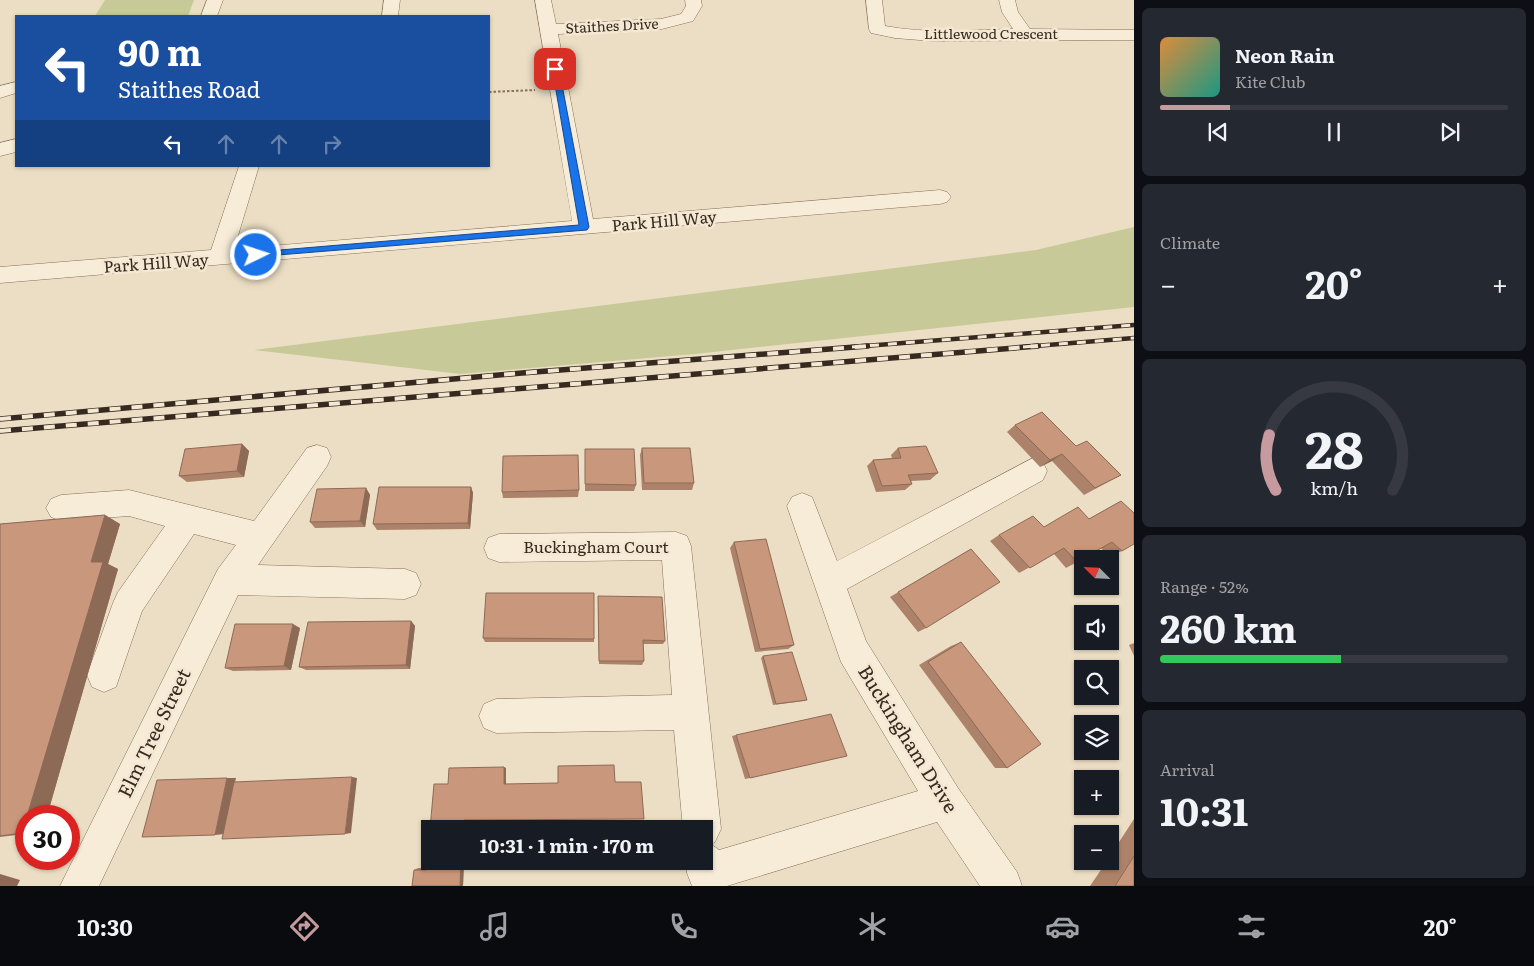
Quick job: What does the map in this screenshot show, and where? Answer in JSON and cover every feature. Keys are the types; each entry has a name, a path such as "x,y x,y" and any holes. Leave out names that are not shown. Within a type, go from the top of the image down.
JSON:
{"street":[{"path":"209,15 215,0"},
{"path":"390,15 392,0"},
{"path":"543,0 584,227"},
{"name":"Staithes Drive","path":"547,30 662,24 687,17 694,6 693,0"},
{"name":"Littlewood Crescent","path":"874,0 877,29 897,33 961,37 1025,34 1134,35"},
{"path":"1007,0 1010,12 1025,34"},
{"path":"0,92 15,88"},
{"path":"0,150 15,145"},
{"path":"220,258 249,167"},
{"name":"Park Hill Way","path":"0,275 940,197"},
{"name":"Elm Tree Street","path":"79,886 229,580 317,457"},
{"path":"829,582 1033,471"},
{"path":"61,508 129,503 261,536"},
{"name":"Buckingham Drive","path":"802,506 853,650 945,800 1003,886"},
{"path":"104,675 129,603 187,519"},
{"name":"Buckingham Court","path":"499,548 676,546 701,820"},
{"path":"229,580 405,584"},
{"path":"496,716 690,712"},
{"path":"706,870 706,873 945,800"}],"path":[{"path":"490,92 558,88"}],"green space":[{"path":"105,0 194,0 188,15 96,15"},
{"path":"1134,227 1134,307 695,354 460,374 254,350 1036,250"}],"building":[{"path":"1042,412 1076,446 1087,441 1121,475 1095,488 1062,454 1050,460 1015,425"},
{"path":"242,444 237,471 179,476 185,449"},
{"path":"926,446 938,473 908,475 912,484 882,486 873,460 901,458 898,448"},
{"path":"642,448 690,448 694,483 644,483"},
{"path":"585,449 634,449 636,485 585,484"},
{"path":"578,455 579,490 502,492 503,456"},
{"path":"379,487 471,487 468,523 373,524"},
{"path":"366,488 360,521 310,522 317,489"},
{"path":"1121,501 1134,513 1134,544 1122,551 1112,542 1098,550 1074,550 1074,559 1064,548 1030,568 999,535 1033,516 1044,527 1078,507 1089,519"},
{"path":"105,515 91,562 103,562 30,805 15,805 15,834 0,836 0,524"},
{"path":"766,539 794,645 760,649 734,542"},
{"path":"971,549 1000,582 926,628 898,592"},
{"path":"486,593 594,593 594,639 483,638"},
{"path":"598,596 662,597 665,641 643,640 644,661 599,661"},
{"path":"411,621 406,665 299,667 308,622"},
{"path":"235,624 293,624 284,666 225,668"},
{"path":"961,642 1041,744 1007,768 928,662"},
{"path":"792,652 807,700 776,704 763,656"},
{"path":"831,714 847,756 750,778 736,735"},
{"path":"614,765 615,782 641,782 644,819 431,820 434,784 448,784 449,768 504,767 504,784 558,783 558,766"},
{"path":"352,777 345,834 222,839 234,782"},
{"path":"227,778 215,835 142,837 157,780"},
{"path":"1134,856 1134,886 1115,886"},
{"path":"414,870 461,870 460,886 412,886"}],"railway":[{"path":"852,347 1134,325"},
{"path":"1023,347 1134,338"},
{"path":"0,419 522,373 868,346"},
{"path":"0,431 1038,346"}],"route":[{"path":"256,255 584,227 555,69"}]}
